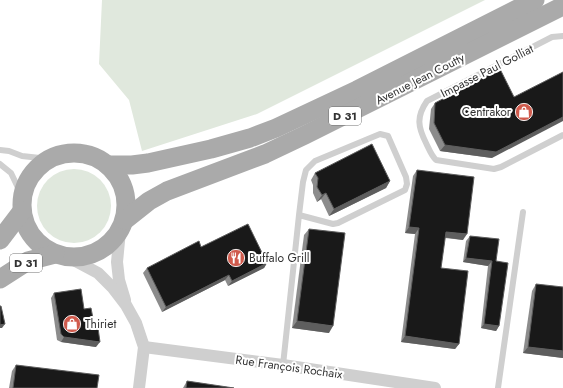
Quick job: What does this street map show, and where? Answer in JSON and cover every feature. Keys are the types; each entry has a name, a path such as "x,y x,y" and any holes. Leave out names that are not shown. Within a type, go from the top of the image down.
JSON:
{"main road":[{"name":"Avenue Jean Coutty","path":"108,165 148,163 210,149 250,138 276,128 357,90 535,0"},
{"name":"Avenue Jean Coutty","path":"122,226 149,201 167,191 265,154 563,6"},
{"path":"79,153 95,157 108,165 118,176 124,190 127,205 122,226 110,243 98,252 84,257 62,256 43,247 33,237 26,225 22,204 27,181 36,168 49,159 64,154 79,153"},
{"name":"D 31","path":"0,240 22,204"},
{"name":"D 31","path":"0,279 28,261 62,256"}],"street":[{"path":"122,226 117,262 126,305"},
{"path":"62,256 98,273 126,305 136,324 144,347 139,388"},
{"name":"Rue François Rochaix","path":"144,347 434,388"}],"lane":[{"name":"Impasse Paul Golliat","path":"563,36 552,37 427,101 419,117 420,133 432,156 436,160 494,169 563,135"},
{"path":"283,366 299,215 306,170 315,161 380,134 388,136 406,177 407,184 405,190 338,223 333,224 299,215"},
{"path":"0,150 22,156 49,159"},
{"path":"0,164 10,173 22,204"},
{"path":"498,388 523,212"}],"shaded area":[{"path":"102,0 485,0 257,114 142,151 129,100 99,64"},
{"path":"74,169 95,175 105,185 111,206 105,227 95,237 74,243 53,237 43,227 37,206 43,185 53,175"}],"building":[{"path":"500,69 514,97 563,72 563,117 496,152 445,145 434,123 435,103"},
{"path":"372,144 390,181 334,209 326,193 322,195 317,187 318,178 315,173"},
{"path":"417,170 474,177 467,234 446,232 441,268 468,271 459,344 405,336 419,228 409,227"},
{"path":"248,224 267,263 232,281 229,275 166,307 147,268 199,241 201,247"},
{"path":"309,229 345,233 333,326 297,321"},
{"path":"470,236 499,239 496,261 508,263 499,326 484,324 492,261 466,258"},
{"path":"536,284 563,287 563,351 528,347"},
{"name":"Thiriet","path":"81,289 84,309 91,308 95,329 98,328 100,342 64,337 61,334 54,293"},
{"path":"0,306 5,324 0,325"},
{"path":"16,365 99,375 97,388 13,388"},
{"path":"187,381 234,388 186,388"}],"place":[{"name":"Centrakor","path":"524,112"},
{"name":"Buffalo Grill","path":"236,258"},
{"name":"Thiriet","path":"72,324"}]}
